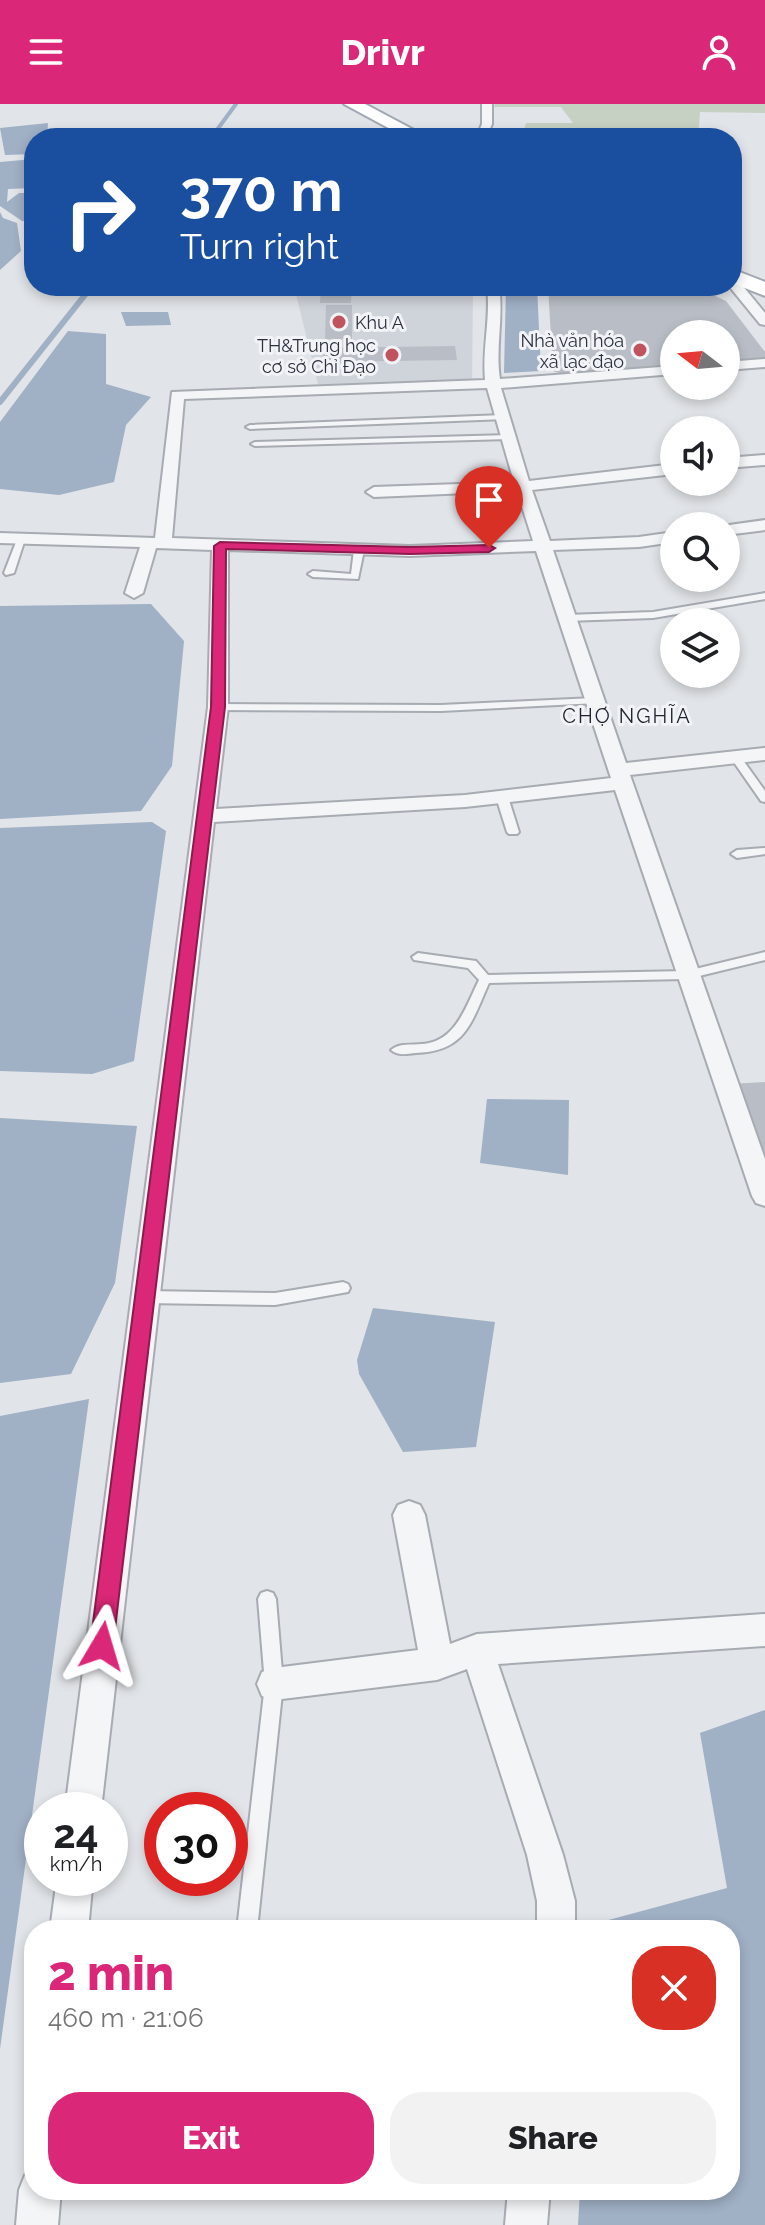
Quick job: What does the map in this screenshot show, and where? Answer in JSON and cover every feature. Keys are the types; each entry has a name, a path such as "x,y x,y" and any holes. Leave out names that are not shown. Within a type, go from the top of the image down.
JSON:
{"main road":[{"path":"352,104 400,128"},
{"path":"742,280 765,290"}],"street":[{"path":"485,128 487,104"},
{"path":"742,294 765,322"},
{"path":"494,296 496,309 486,328 493,384 523,486 687,975 760,1164 765,1196"},
{"path":"747,325 765,322"},
{"path":"740,365 765,363"},
{"path":"134,593 156,544 177,395 493,384 660,371"},
{"path":"740,459 765,460"},
{"path":"374,492 523,486 660,471"},
{"path":"740,528 765,525"},
{"path":"0,538 359,550 542,547 660,538"},
{"path":"85,1792 218,707 220,546"},
{"path":"204,816 502,797 765,754"},
{"path":"409,1515 437,1664"},
{"path":"274,1684 437,1664 477,1650 765,1630"},
{"path":"477,1650 545,1855 556,1901 556,1920"},
{"path":"70,1920 73,1896"},
{"path":"37,2225 39,2200"},
{"path":"526,2225 528,2200"}],"lane":[{"path":"250,427 503,417"},
{"path":"255,444 509,437"},
{"path":"9,573 21,539"},
{"path":"313,574 355,577 359,550"},
{"path":"566,618 663,613 765,596"},
{"path":"218,707 441,708 594,701"},
{"path":"736,758 765,799"},
{"path":"502,797 513,832"},
{"path":"737,854 765,851"},
{"path":"485,979 687,975 765,956"},
{"path":"418,957 472,964 485,979"},
{"path":"398,1050 432,1048 460,1032 485,979"},
{"path":"145,1297 275,1299 343,1288"},
{"path":"248,1920 274,1684 267,1599"}],"shaded area":[{"name":"TH&Trung học cơ sở Chỉ Đạo","path":"296,296 473,296 472,382 318,384"}],"green space":[{"path":"495,104 765,104 765,113 700,112 699,128 525,128 526,123 573,123 561,107 494,107"}],"water":[{"path":"48,123 48,128 24,128 24,154 5,155 0,128"},
{"path":"24,160 24,188 8,189 7,202 24,193 24,221 0,206 0,162"},
{"path":"0,212 3,218 17,223 21,251 0,270"},
{"path":"506,296 537,296 541,371 504,373"},
{"path":"121,312 168,312 171,325 126,326"},
{"path":"68,331 106,334 106,384 151,397 126,425 114,482 59,495 0,489 0,422"},
{"path":"151,604 184,641 172,766 141,811 0,819 0,606"},
{"path":"152,822 166,831 134,1061 92,1074 0,1071 0,828"},
{"path":"487,1099 569,1100 568,1175 480,1163"},
{"path":"0,1118 137,1126 115,1283 71,1374 0,1383"},
{"path":"373,1308 495,1322 476,1447 403,1452 359,1374 357,1360"},
{"path":"89,1399 35,1792 24,1792 24,1874 0,2049 0,1416"},
{"path":"765,1710 765,2225 578,2225 579,2200 740,2200 740,1920 609,1920 727,1888 700,1733"}],"building":[{"path":"320,296 351,296 351,303 320,303"},
{"path":"549,296 715,296 726,301 765,352 765,359 740,362 740,320 660,320 660,369 565,375 553,371"},
{"name":"Khu A","path":"326,305 352,305 352,339 325,339"},
{"path":"455,346 457,360 323,362 322,348"},
{"path":"765,1082 765,1155 762,1155 731,1084"}],"waterway":[{"path":"218,128 236,104"},
{"path":"0,402 84,296"}],"place":[{"name":"Khu A","path":"339,322"},
{"name":"Nhà văn hóa xã lạc đạo","path":"640,350"},
{"name":"TH&Trung học cơ sở Chỉ Đạo","path":"392,355"}],"district":[{"name":"CHỢ NGHĨA","path":"627,716"}],"route":[{"path":"102,1646 218,707 220,546 410,551 489,548"}]}
